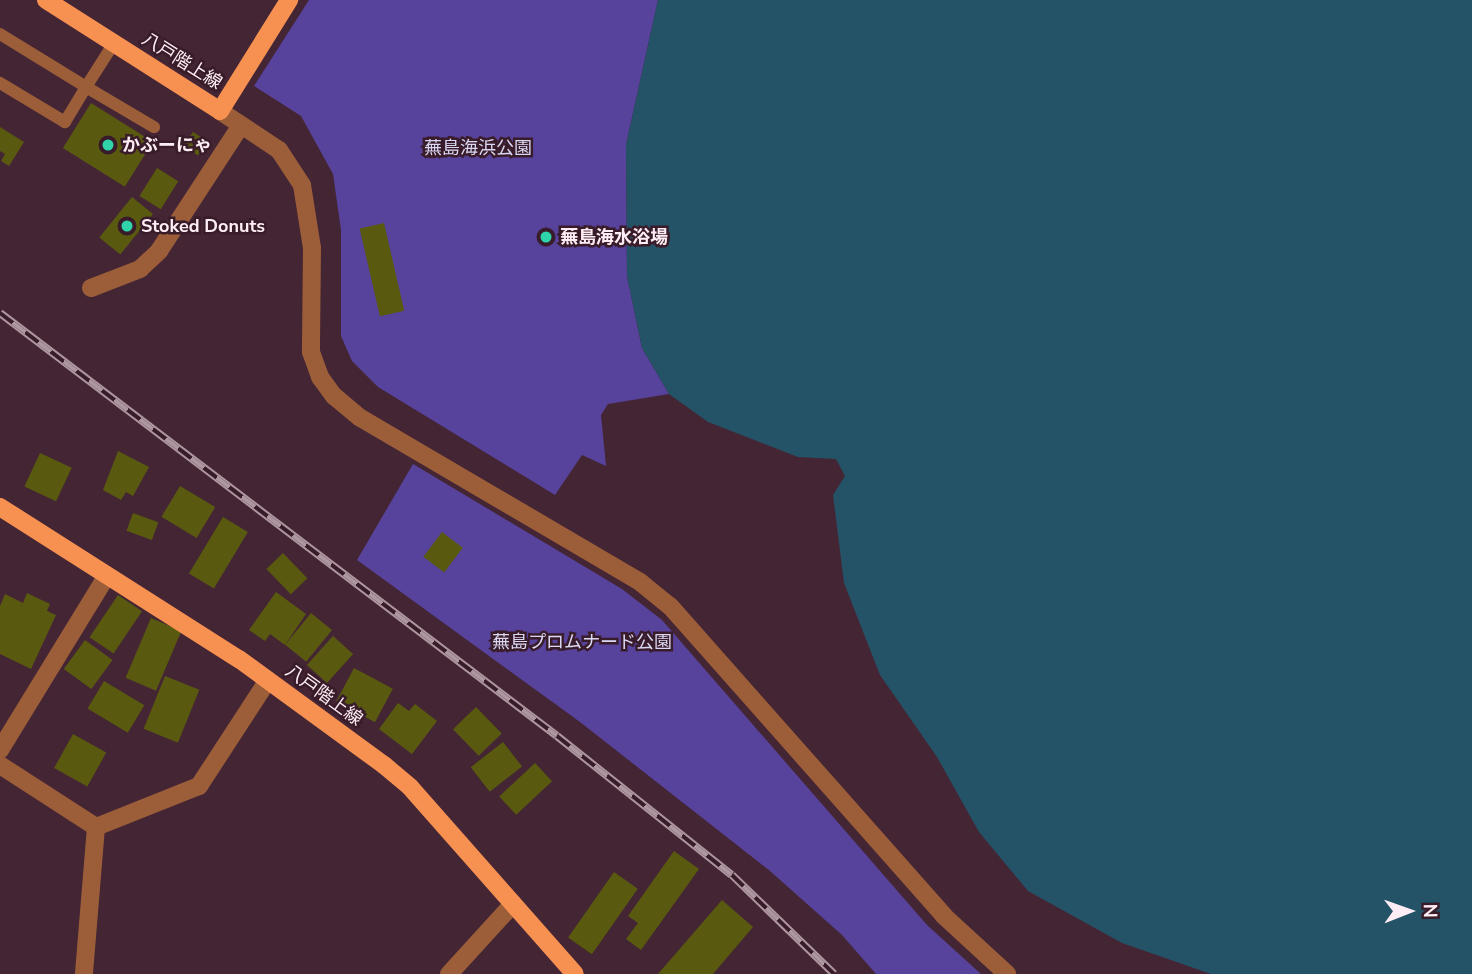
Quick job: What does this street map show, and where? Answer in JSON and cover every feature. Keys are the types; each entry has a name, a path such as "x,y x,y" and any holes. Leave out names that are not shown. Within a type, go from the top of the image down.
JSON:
{"main road":[{"name":"八戸階上線","path":"46,0 220,111 289,0"},
{"name":"八戸階上線","path":"0,507 268,680 410,788 575,974"}],"street":[{"path":"220,111 279,149 302,185 311,236 311,352 320,377 334,396 359,417 640,582 670,606 944,916 1007,974"},
{"path":"91,288 140,269 159,251 241,125"},
{"path":"0,750 106,577"},
{"path":"96,827 199,786 268,680"},
{"path":"0,765 96,827"},
{"path":"84,974 96,827"},
{"path":"449,974 513,904"}],"lane":[{"path":"0,34 154,127"},
{"path":"0,83 65,122 114,43"}],"green space":[{"name":"蕪島海浜公園","path":"309,0 658,0 626,145 627,276 642,348 669,394 608,404 601,415 606,466 582,455 555,495 378,387 352,361 341,336 341,230 333,174 301,116 254,86"},
{"name":"蕪島プロムナード公園","path":"413,464 622,589 662,620 927,925 981,974 876,974 842,935 770,871 580,722 357,560"}],"water":[{"path":"658,0 1472,0 1472,974 1211,974 1122,943 1028,891 979,832 937,757 880,675 844,583 833,495 845,476 836,459 798,457 708,422 669,394 642,348 627,276 626,145"}],"building":[{"name":"かぶーにゃ","path":"91,103 153,142 125,187 63,148"},
{"path":"0,127 24,142 9,166 1,161 5,154 0,151"},
{"path":"193,132 207,141 198,156 184,146"},
{"path":"157,168 178,181 161,209 140,196"},
{"name":"Stoked Donuts","path":"132,197 153,214 120,254 99,237"},
{"path":"384,223 404,311 380,316 360,229"},
{"path":"118,451 149,467 133,496 126,492 121,500 103,490"},
{"path":"40,453 72,468 56,501 24,487"},
{"path":"180,486 215,507 197,538 161,517"},
{"path":"133,513 158,522 152,540 127,531"},
{"path":"223,517 248,532 214,589 189,574"},
{"path":"442,532 463,548 444,572 423,557"},
{"path":"283,553 307,578 291,594 266,569"},
{"path":"276,592 306,614 285,645 270,634 265,641 249,630"},
{"path":"27,593 50,604 47,611 56,615 31,669 0,654 0,606 5,594 23,603"},
{"path":"118,595 142,611 114,653 89,637"},
{"path":"311,613 332,630 306,662 285,645"},
{"path":"151,618 181,631 156,691 126,678"},
{"path":"333,636 353,654 327,683 307,665"},
{"path":"85,640 113,660 91,689 64,669"},
{"path":"354,668 393,689 375,722 336,702"},
{"path":"165,676 199,690 178,743 144,729"},
{"path":"104,681 144,705 128,733 88,708"},
{"path":"398,703 409,711 415,704 437,721 412,754 379,729"},
{"path":"476,707 502,734 479,756 453,729"},
{"path":"73,734 106,752 87,787 54,768"},
{"path":"503,742 522,766 490,792 471,767"},
{"path":"535,763 552,781 516,815 499,796"},
{"path":"674,851 699,869 641,950 626,939 638,923 628,916"},
{"path":"614,872 638,889 592,954 568,938"},
{"path":"722,900 753,927 713,974 658,974"}],"railway":[{"path":"0,313 557,736 732,875 834,974"}],"place":[{"name":"かぶーにゃ","path":"108,145"},
{"name":"Stoked Donuts","path":"127,226"},
{"name":"蕪島海水浴場","path":"546,237"}]}
